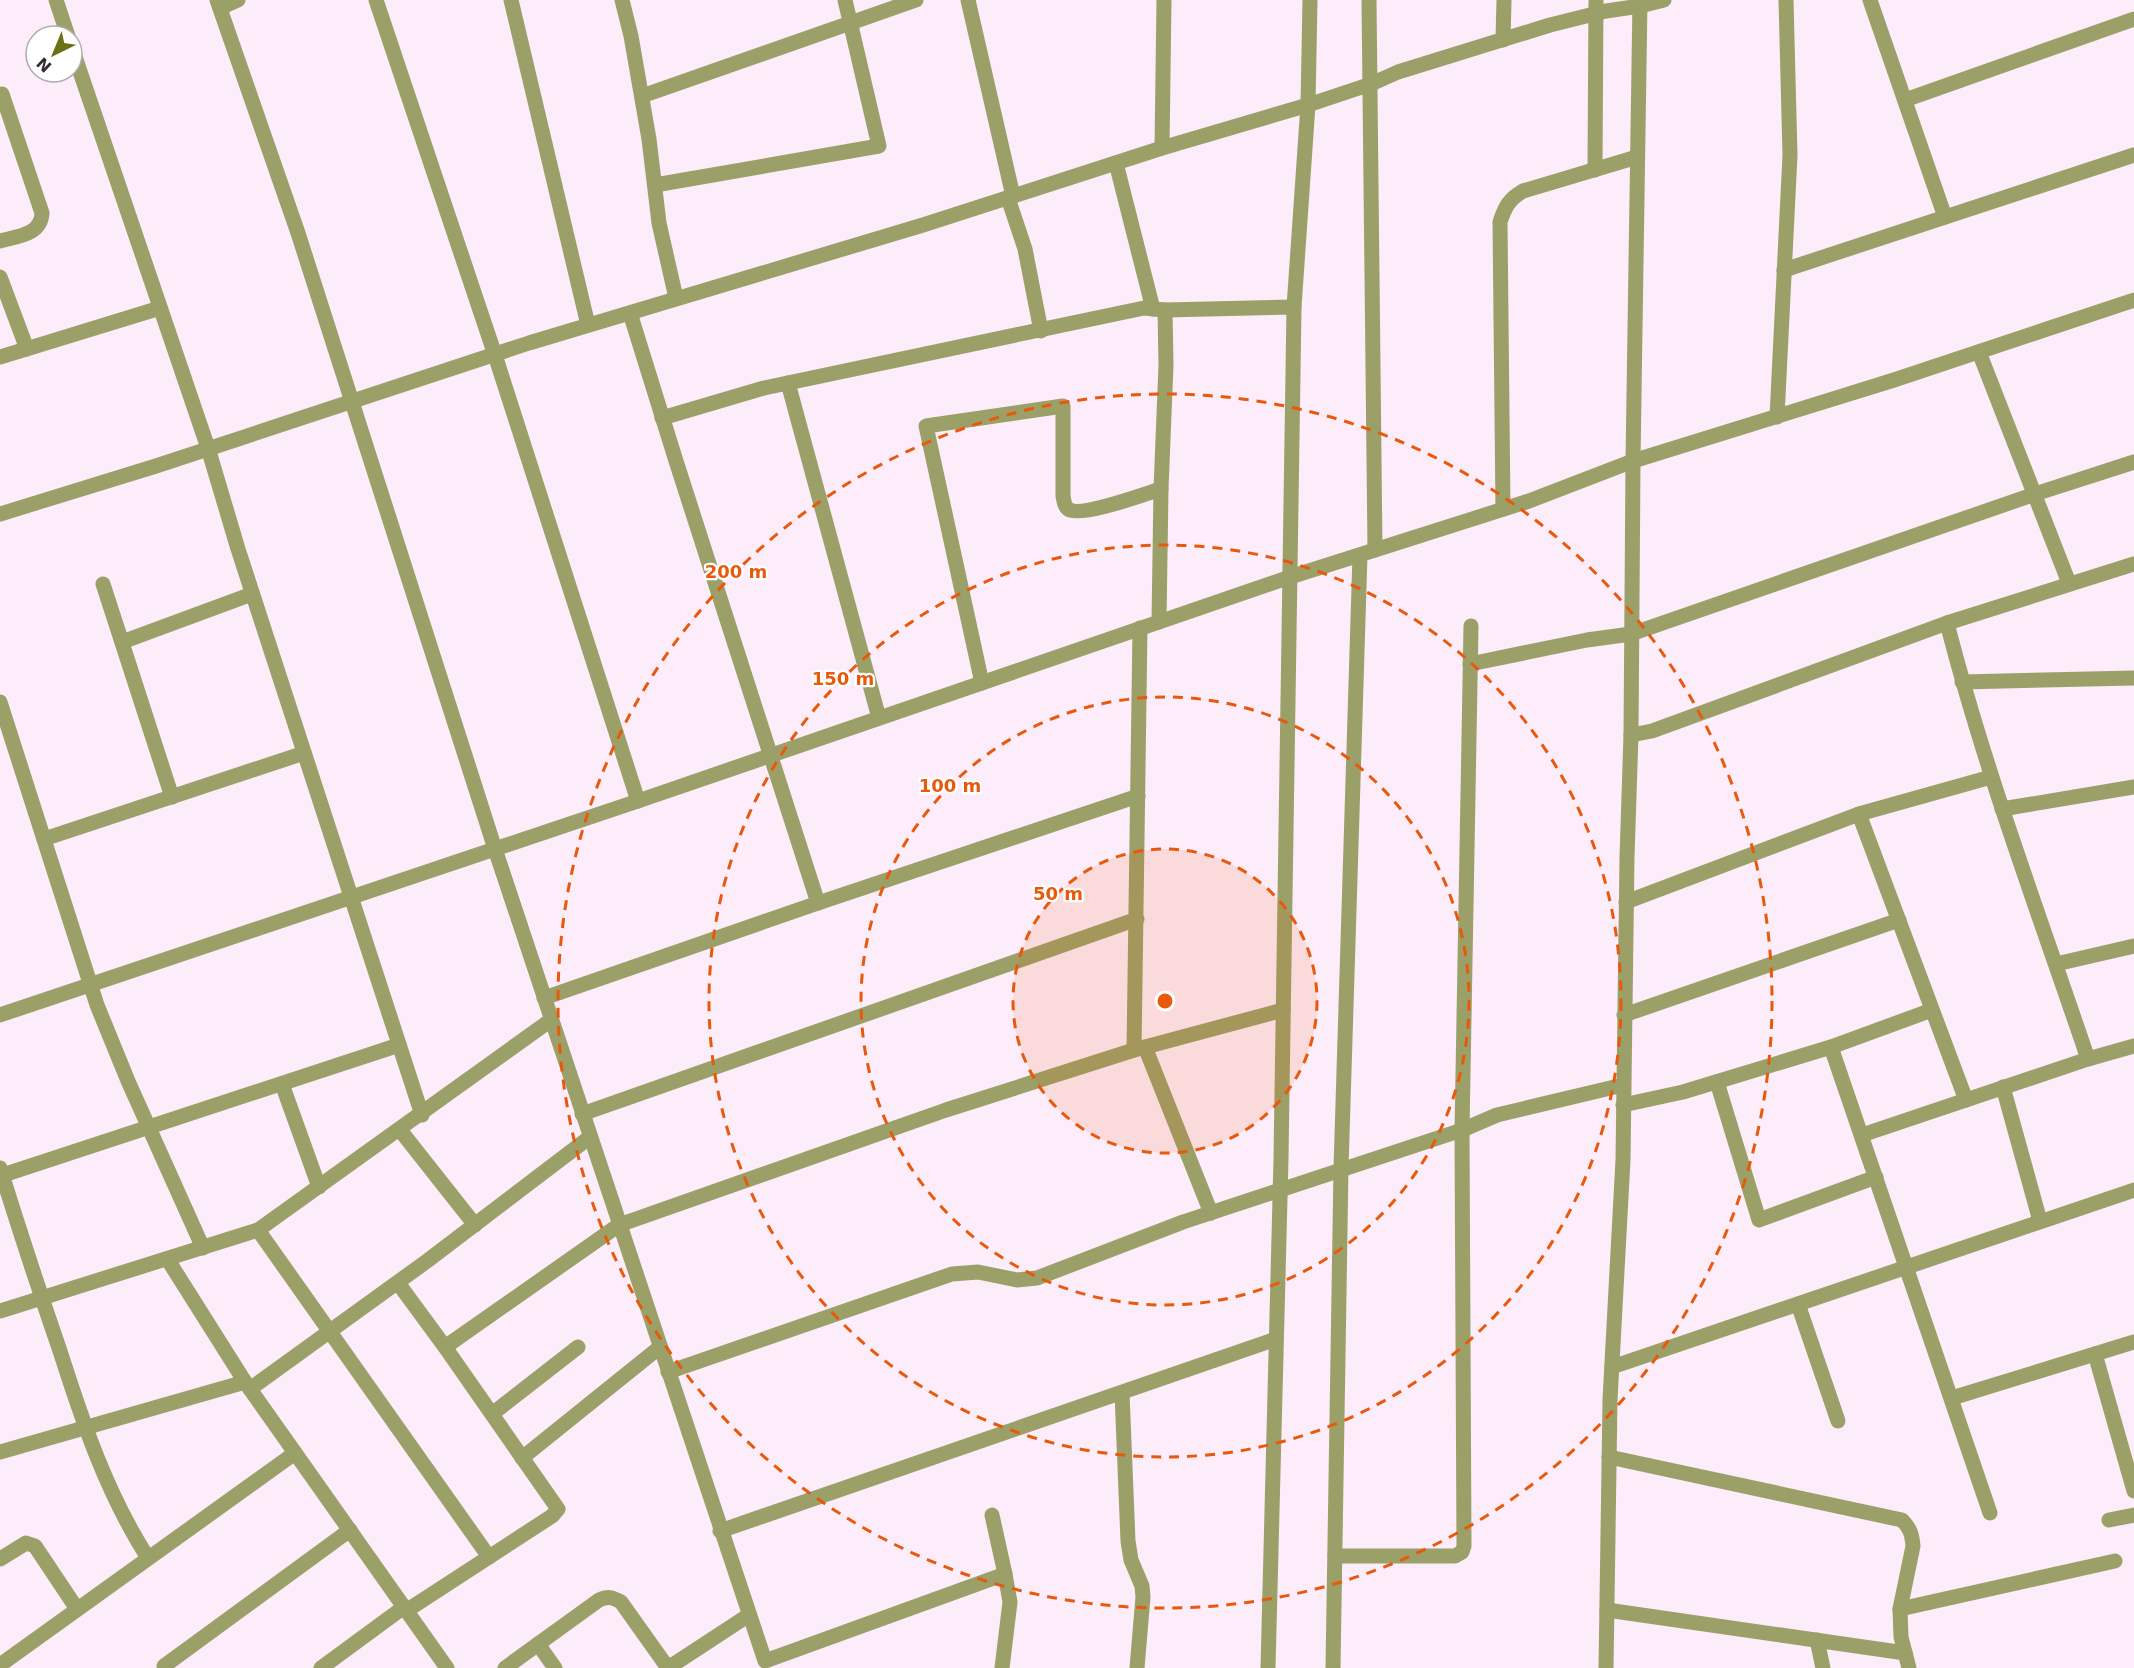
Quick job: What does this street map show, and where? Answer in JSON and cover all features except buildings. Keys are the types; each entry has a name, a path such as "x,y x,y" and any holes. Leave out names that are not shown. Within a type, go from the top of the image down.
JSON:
{"street":[{"path":"56,0 64,24"},
{"path":"238,0 218,4 298,233 495,849 764,1664 1005,1574"},
{"path":"376,0 495,355 638,801"},
{"path":"512,0 588,325"},
{"path":"622,0 632,36 659,223 676,298"},
{"path":"655,185 879,146 845,0"},
{"path":"642,96 916,0"},
{"path":"968,0 1011,197 1025,249 1041,331"},
{"path":"1162,148 1164,0"},
{"path":"1268,1668 1280,1189 1294,307 1308,105 1310,0"},
{"path":"1333,1668 1341,1168 1367,552 1370,0"},
{"path":"1503,40 1504,0"},
{"path":"0,514 588,325 923,225 1162,148 1308,105 1371,84 1398,72 1503,40 1595,7 1664,0"},
{"path":"1777,417 1790,155 1786,0"},
{"path":"1870,0 1945,217"},
{"path":"1606,1668 1612,1367 1623,1160 1640,3"},
{"path":"1595,7 1595,170"},
{"path":"1905,100 2134,19"},
{"path":"84,83 208,448 252,594 422,1115"},
{"path":"0,241 27,234 37,229 42,221 42,213 2,94"},
{"path":"1784,270 2134,155"},
{"path":"1503,509 1500,222 1505,205 1513,196 1523,191 1637,158"},
{"path":"1116,163 1159,309 1166,365 1159,622"},
{"path":"0,277 27,349"},
{"path":"0,1015 638,801 1290,577 1503,509 1633,461 1777,417 2134,300"},
{"path":"662,418 764,388 1144,308 1294,307"},
{"path":"0,357 160,308"},
{"path":"630,313 818,903"},
{"path":"1979,352 2069,583"},
{"path":"788,383 879,718"},
{"path":"982,683 926,426 1063,406 1063,496 1065,506 1070,511 1085,511 1161,489"},
{"path":"1470,664 1587,640 1631,634 2134,462"},
{"path":"1631,735 1674,723 1947,623 2134,564"},
{"path":"103,584 172,797"},
{"path":"122,642 252,594"},
{"path":"1947,623 1991,777 2088,1059"},
{"path":"1335,1556 1455,1556 1462,1552 1464,1546 1462,1130 1471,626"},
{"path":"1140,628 1137,919 1139,1049 1211,1213"},
{"path":"1962,682 2134,678"},
{"path":"0,702 97,1005 203,1248"},
{"path":"44,839 304,753"},
{"path":"1626,902 1859,814 1991,777"},
{"path":"2002,809 2134,787"},
{"path":"544,998 1138,796"},
{"path":"1859,814 1966,1100"},
{"path":"582,1114 1137,919"},
{"path":"1624,1015 1899,920"},
{"path":"2056,964 2134,946"},
{"path":"445,1347 619,1225 946,1110 1139,1049 1283,1010"},
{"path":"1623,1105 1683,1092 1831,1047 1932,1010"},
{"path":"0,1311 258,1230 422,1115 551,1020"},
{"path":"148,1558 117,1504 85,1427 1,1173 149,1128 399,1045"},
{"path":"1862,1135 2088,1059 2134,1046"},
{"path":"1831,1047 1990,1514"},
{"path":"1717,1082 1759,1220 1876,1177"},
{"path":"282,1084 319,1187"},
{"path":"668,1372 952,1274 978,1272 1017,1280 1036,1278 1211,1213 1341,1168 1462,1130 1497,1115 1623,1085"},
{"path":"2003,1088 2040,1221"},
{"path":"400,1130 475,1225"},
{"path":"0,1452 85,1427 248,1385 398,1283 590,1137"},
{"path":"1612,1367 2134,1190"},
{"path":"258,1230 489,1557"},
{"path":"168,1260 248,1385 447,1668"},
{"path":"321,1668 405,1609 552,1516 558,1509 398,1283"},
{"path":"1798,1304 1838,1421"},
{"path":"720,1531 1276,1339"},
{"path":"1952,1398 2134,1342"},
{"path":"492,1414 578,1347"},
{"path":"522,1458 660,1347"},
{"path":"2095,1354 2134,1491"},
{"path":"1122,1393 1128,1541 1131,1560 1142,1586 1143,1597 1137,1668"},
{"path":"0,1665 295,1453"},
{"path":"1609,1457 1902,1520 1909,1527 1913,1546 1900,1609 1901,1636 1909,1668"},
{"path":"992,1515 1010,1602 1002,1668"},
{"path":"2109,1520 2134,1515"},
{"path":"164,1667 350,1530"},
{"path":"0,1559 26,1543 35,1546 77,1609"},
{"path":"1900,1609 2115,1561"},
{"path":"505,1668 606,1596 621,1602 668,1668 749,1615"},
{"path":"1607,1610 1905,1653"},
{"path":"1817,1640 1823,1668"},
{"path":"538,1644 555,1668"}]}
